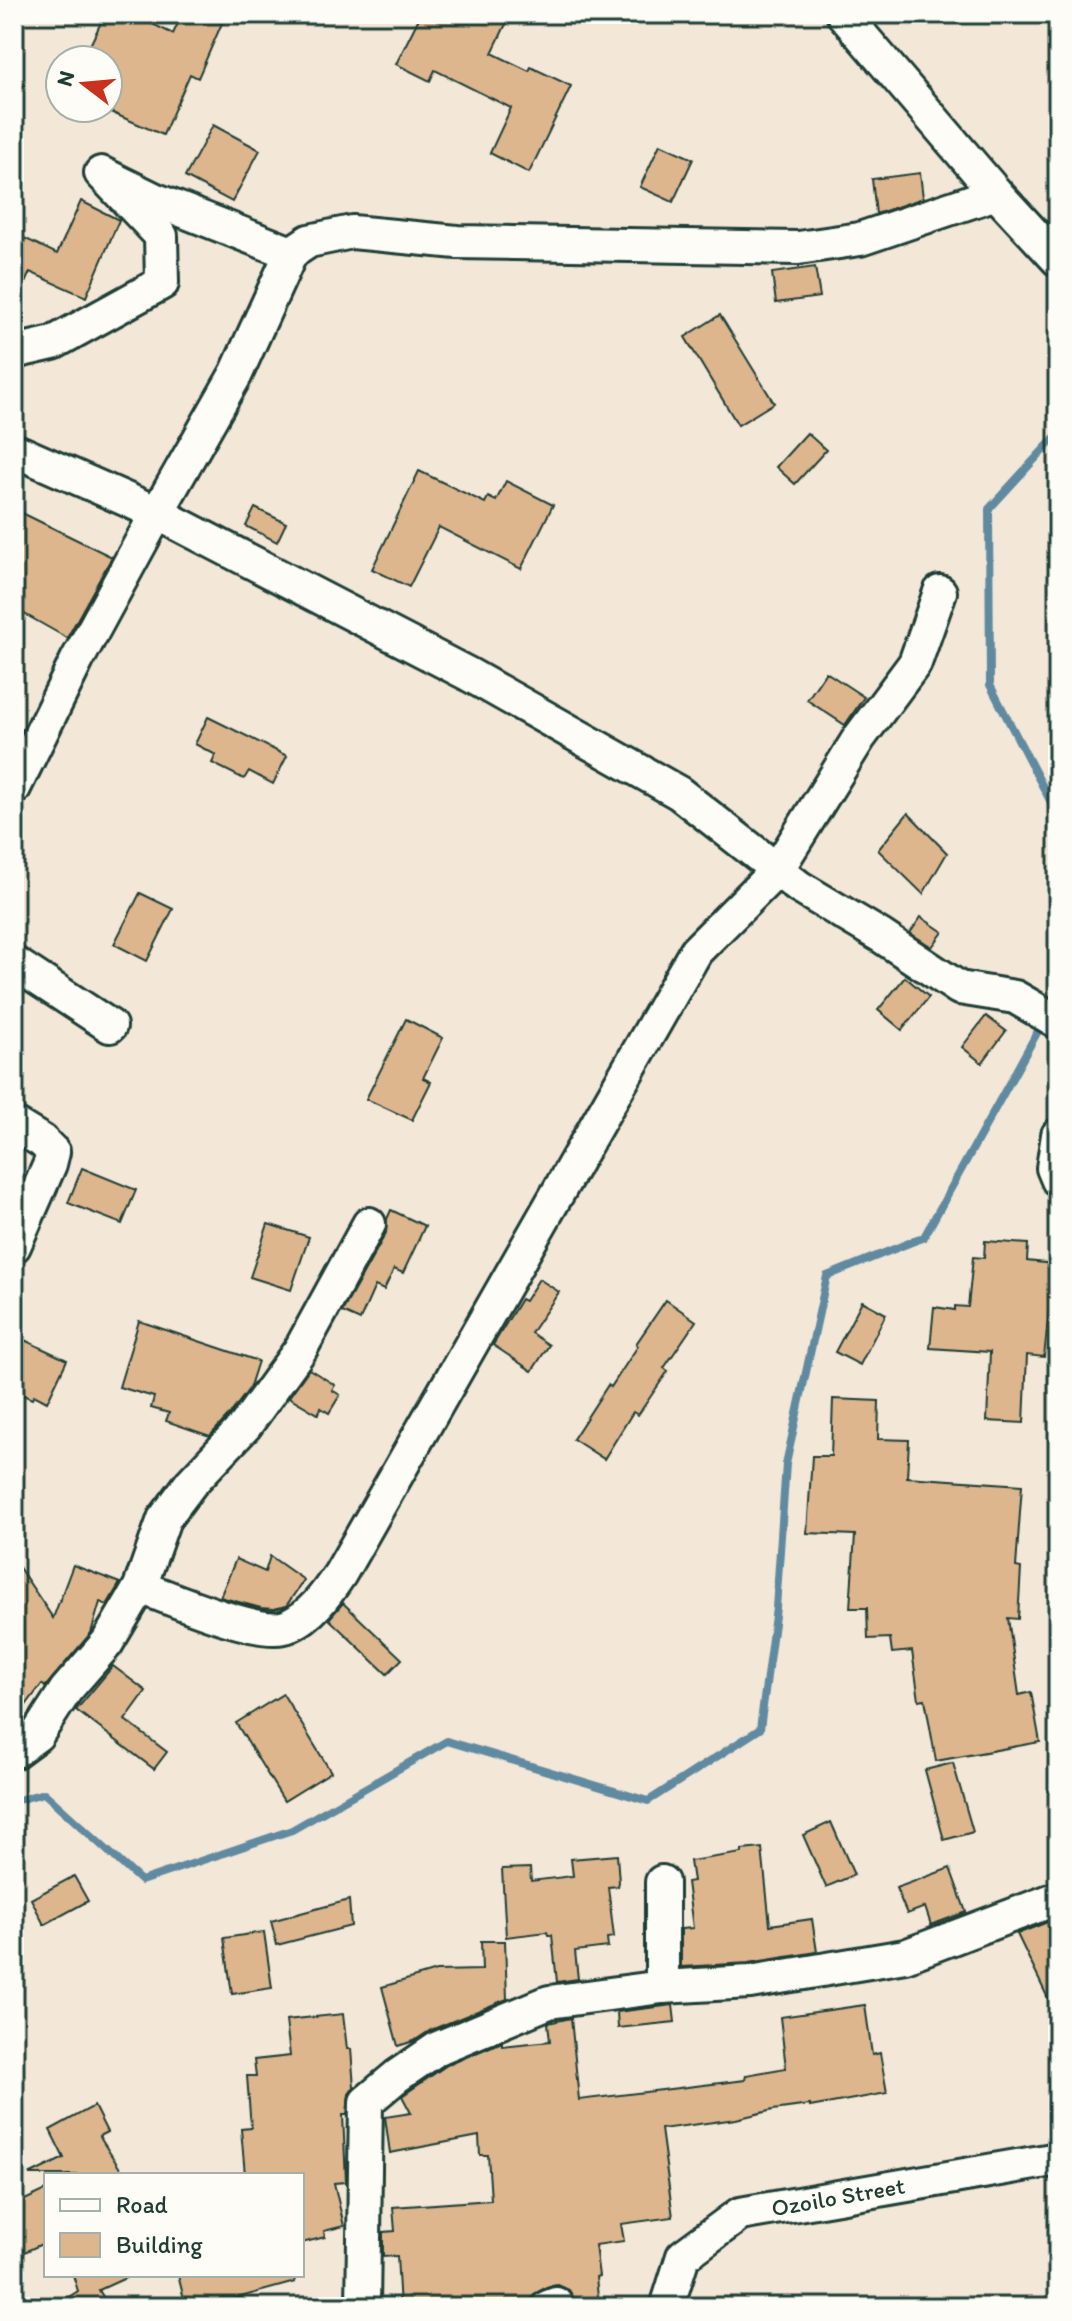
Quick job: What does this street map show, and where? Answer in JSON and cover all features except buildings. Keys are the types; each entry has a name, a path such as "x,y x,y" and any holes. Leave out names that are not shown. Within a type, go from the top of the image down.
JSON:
{"street":[{"path":"843,14 996,193 1054,255"},
{"path":"14,352 53,343 162,283 161,236 101,173 156,200 291,253"},
{"path":"14,787 77,660 236,374 291,253 309,241 352,232 457,242 798,248 860,239 996,193"},
{"path":"14,450 157,513 468,674 679,793 799,887 959,988 1015,997 1058,1022"},
{"path":"140,1587 252,1627 274,1630 286,1628 305,1617 322,1599 340,1574 696,951 777,870 859,738 915,663 940,592"},
{"path":"14,963 110,1026"},
{"path":"14,1124 42,1141 53,1152 14,1246"},
{"path":"1058,1135 1053,1168 1058,1180"},
{"path":"14,1752 37,1735 66,1690 107,1643 140,1587 164,1519 191,1483 245,1426 300,1350 369,1224"},
{"path":"662,1882 662,1987"},
{"path":"363,2307 366,2102 438,2048 549,2002 662,1987 750,1982 905,1956 1058,1898"},
{"name":"Ozoilo Street","path":"667,2307 683,2256 740,2214 1058,2159"}],"waterway":[{"path":"1058,434 989,509 990,685 1058,816"},
{"path":"1049,1010 1058,994"},
{"path":"14,1801 44,1793 141,1881 292,1830 447,1741 648,1801 760,1729 776,1608 786,1464 827,1276 924,1237 1043,1022"}]}
